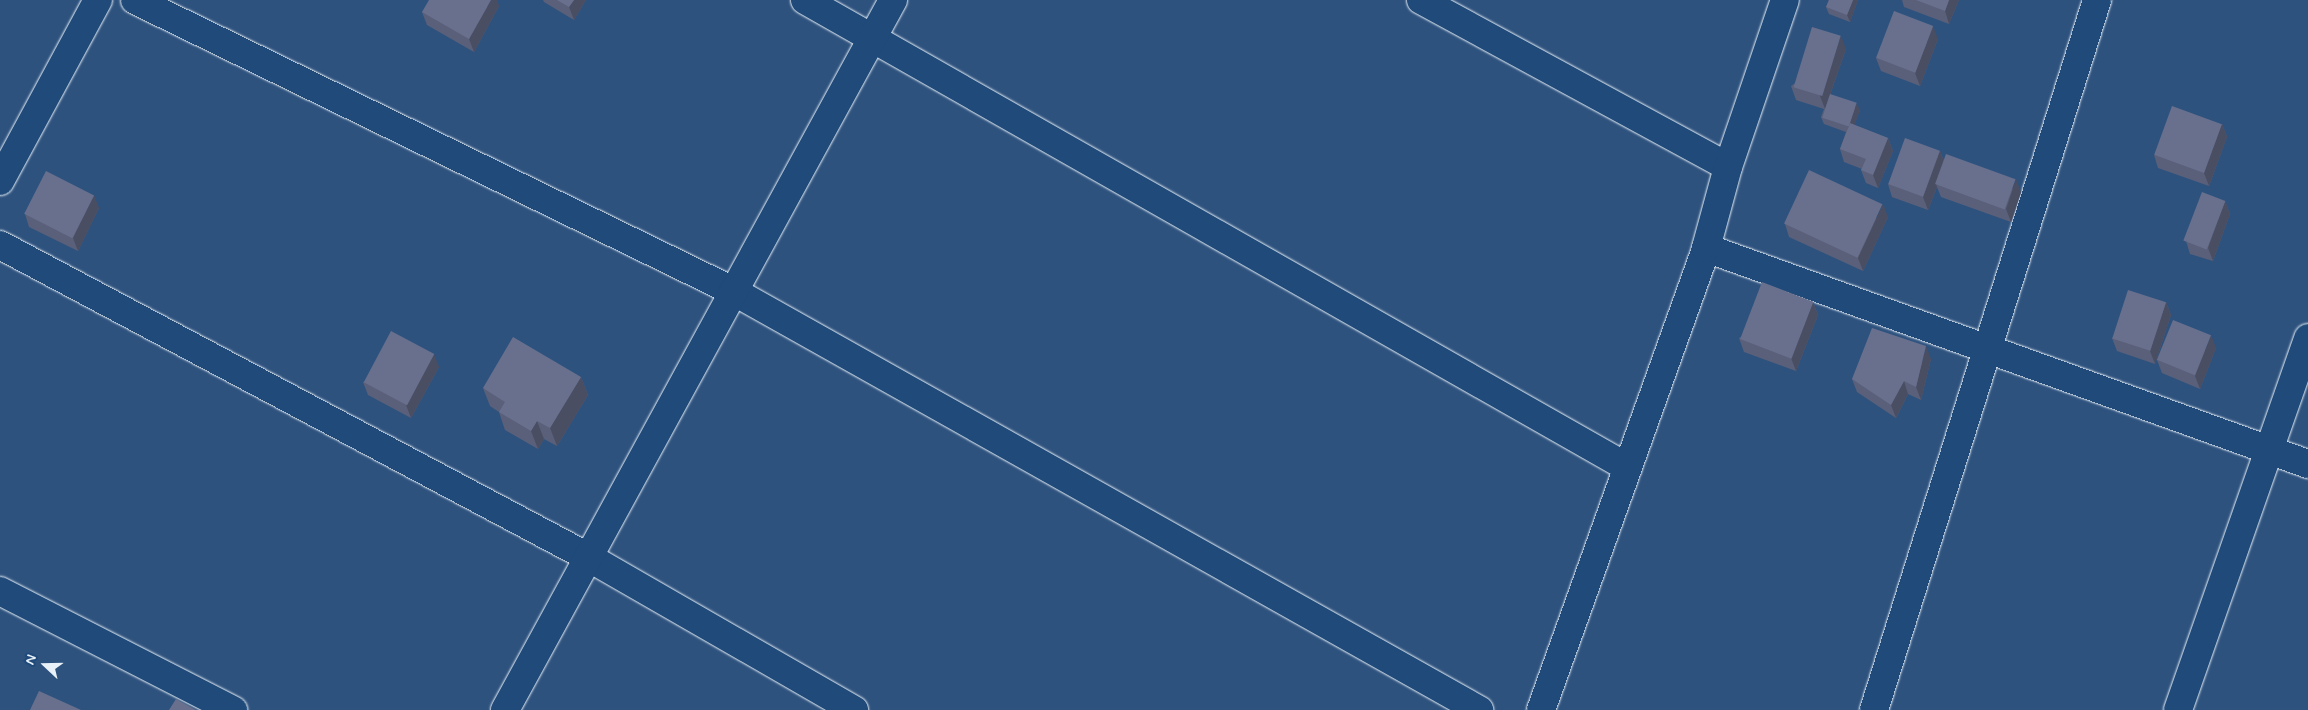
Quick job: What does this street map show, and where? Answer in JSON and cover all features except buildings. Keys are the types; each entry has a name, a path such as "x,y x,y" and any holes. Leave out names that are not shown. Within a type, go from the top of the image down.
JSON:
{"street":[{"path":"0,181 98,0"},
{"path":"135,0 733,291 1479,710"},
{"path":"805,0 1625,466"},
{"path":"505,710 893,0"},
{"path":"1421,0 1728,167"},
{"path":"1541,710 1625,466 1706,248 1728,167 1785,0"},
{"path":"1874,710 2097,0"},
{"path":"0,245 588,557 854,710"},
{"path":"1706,248 2308,464"},
{"path":"2178,710 2308,338"},
{"path":"0,591 234,710"}]}
